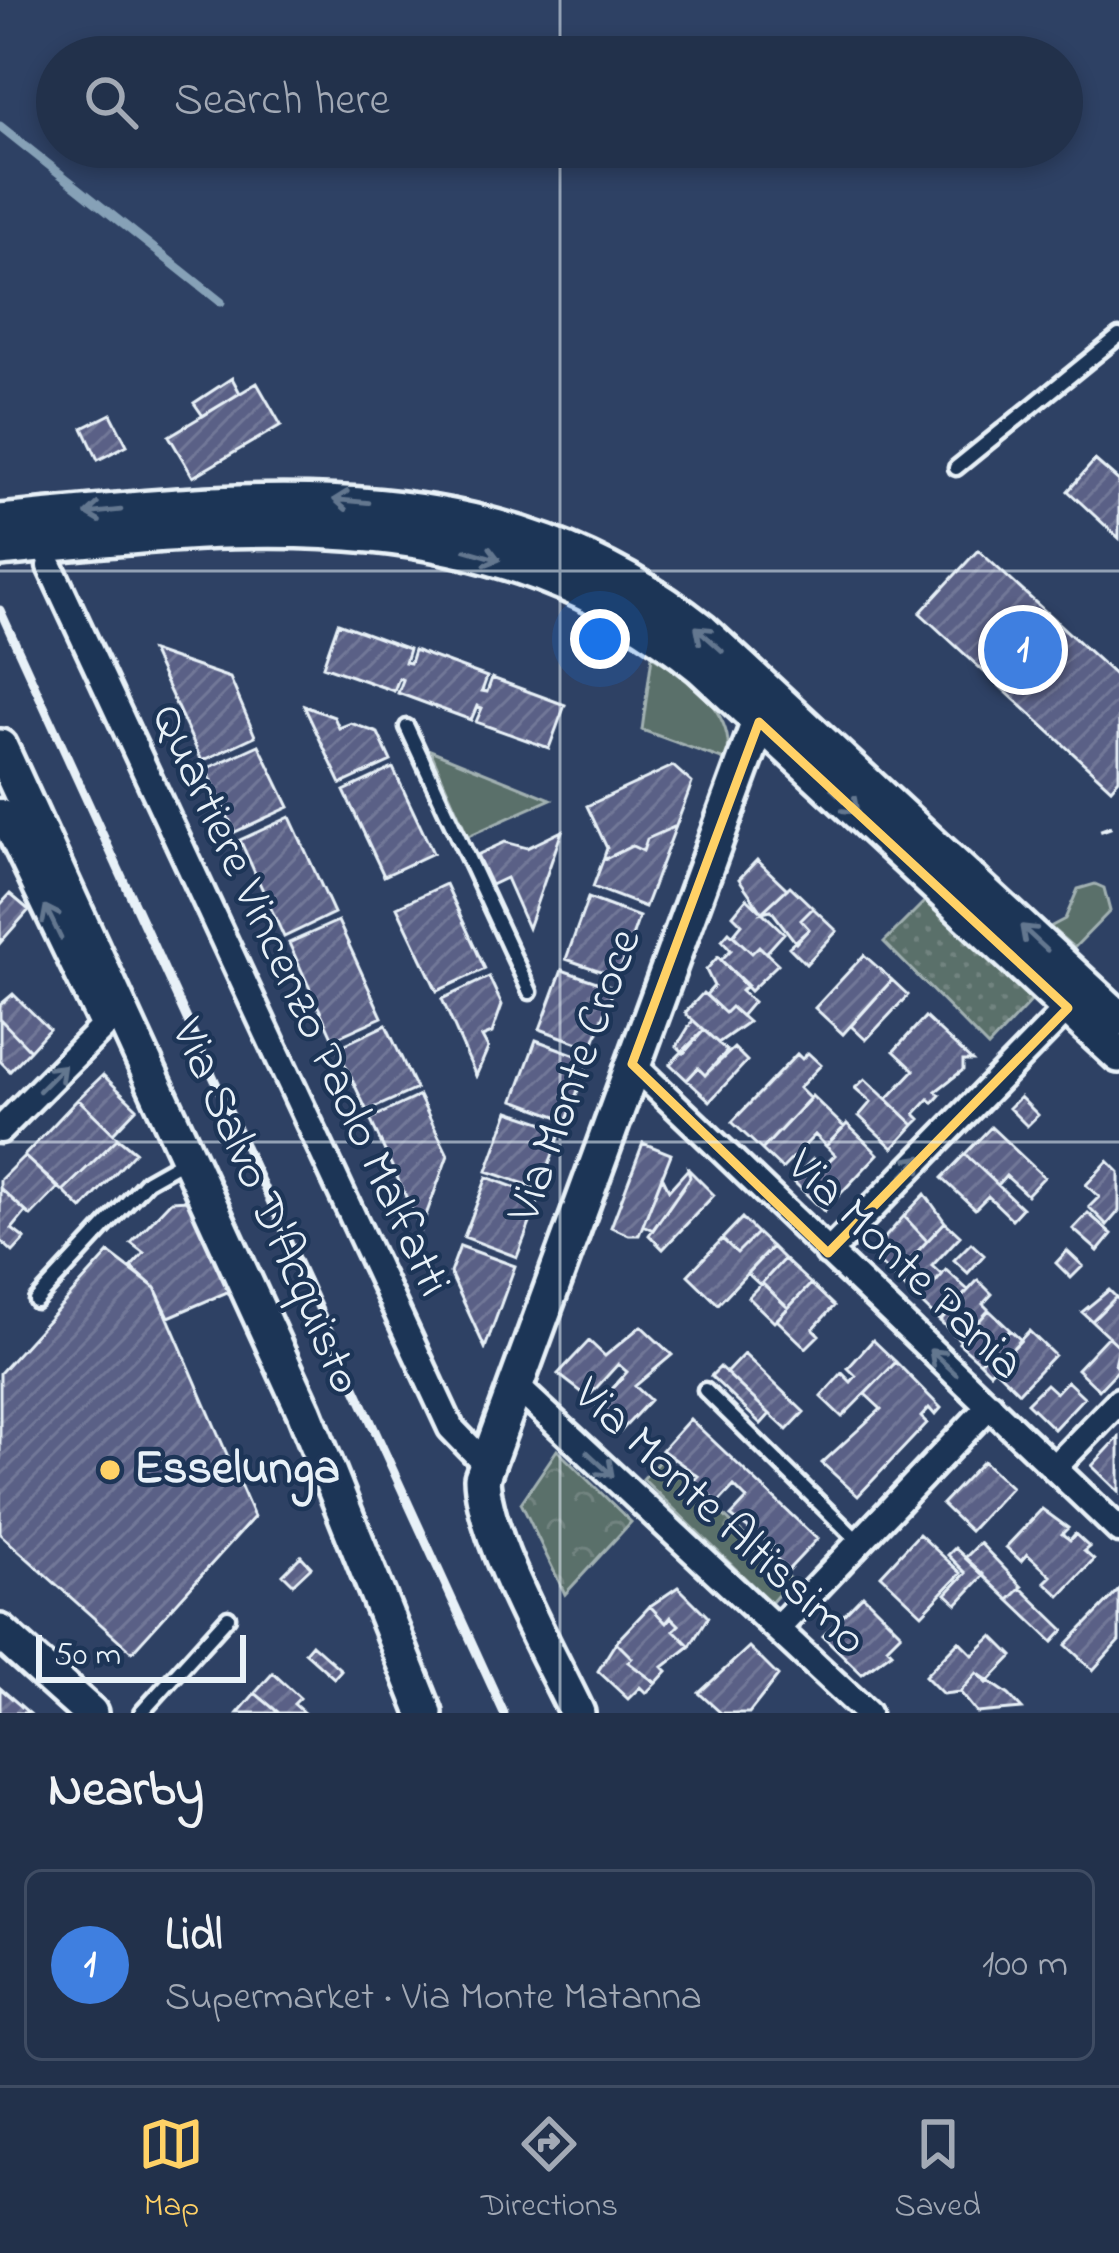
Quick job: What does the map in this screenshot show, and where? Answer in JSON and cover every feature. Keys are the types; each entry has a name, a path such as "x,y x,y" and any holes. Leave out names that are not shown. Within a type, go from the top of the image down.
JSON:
{"street":[{"path":"0,549 298,498 375,504 465,519 537,542 659,599 795,718 1119,1018"},
{"path":"0,522 204,515 358,531 421,540 521,567 594,598 657,634 759,722 1119,1055"},
{"name":"Quartiere Vincenzo Paolo Malfatti","path":"50,566 451,1428 484,1463"},
{"name":"Via Monte Croce","path":"484,1463 759,722"},
{"name":"Via Salvo D'Acquisto","path":"0,747 304,1411 425,1713"},
{"path":"0,812 103,1027 0,1130"},
{"path":"828,1253 1068,1008"},
{"name":"Via Monte Pania","path":"632,1064 1119,1530"},
{"name":"Via Monte Altissimo","path":"514,1384 867,1713"},
{"path":"1054,1468 1119,1401"},
{"path":"777,1629 990,1405"},
{"path":"484,1463 485,1504 577,1713"},
{"path":"0,1632 90,1713"}],"lane":[{"path":"956,468 1119,336"},
{"path":"407,727 530,992"},
{"path":"36,1301 146,1181 191,1156"},
{"path":"705,1390 859,1542"},
{"path":"141,1713 228,1617"}],"path":[{"path":"1100,831 1119,823"}],"highlighted area":[{"path":"759,722 1068,1008 828,1253 632,1064"}],"green space":[{"path":"652,656 695,686 717,712 725,727 727,761 642,730"},
{"path":"430,750 551,799 468,836"},
{"path":"1095,884 1104,888 1110,911 1074,948 1050,927 1065,919 1078,889"},
{"path":"928,898 1034,998 988,1047 884,942"},
{"path":"557,1450 631,1522 565,1594 521,1503"},
{"path":"663,1457 791,1580 771,1603 643,1479"}],"building":[{"path":"232,378 240,393 203,416 194,403"},
{"path":"257,383 281,425 193,477 169,436"},
{"path":"111,414 127,445 98,460 83,428"},
{"path":"1095,460 1119,481 1119,538 1068,491"},
{"path":"978,550 1119,679 1119,779 1111,788 920,613"},
{"path":"338,623 409,649 405,662 410,663 414,650 487,677 482,691 487,692 492,678 565,705 549,748 476,722 482,708 477,706 471,720 398,693 403,680 399,678 394,691 323,666"},
{"path":"151,651 230,678 255,736 202,761"},
{"path":"304,706 334,717 339,728 351,723 378,733 391,761 341,784"},
{"path":"259,745 289,807 235,832 206,769"},
{"path":"673,766 692,783 676,826 647,839 643,851 632,846 603,860 607,848 587,806"},
{"path":"393,768 433,853 384,876 344,791"},
{"path":"290,817 334,913 284,937 240,840"},
{"path":"676,826 645,907 593,887 603,860 632,846 643,851 647,839"},
{"path":"562,831 528,928 506,878 491,885 477,855 505,842 527,848"},
{"path":"757,860 787,889 762,912 739,879"},
{"path":"446,884 485,969 437,991 397,907"},
{"path":"790,886 813,908 801,920 809,929 796,943 771,910 762,912"},
{"path":"10,894 29,910 0,943 0,905"},
{"path":"588,898 639,917 618,977 566,959"},
{"path":"747,898 784,933 766,953 759,946 752,953 733,935 742,924 733,915"},
{"path":"813,908 837,931 806,964 789,947 809,929 801,920"},
{"path":"338,921 382,1017 333,1039 289,943"},
{"path":"729,932 752,953 759,946 778,964 750,991 721,960 731,950 722,940"},
{"path":"864,955 892,980 843,1034 815,1008"},
{"path":"718,957 747,985 741,991 753,1002 741,1016 731,1007 725,1013 706,995 714,986 706,970"},
{"path":"562,970 614,988 592,1048 540,1029"},
{"path":"489,977 502,1005 492,1033 482,1037 488,1048 476,1076 442,999"},
{"path":"892,980 908,995 866,1040 851,1026"},
{"path":"703,993 725,1013 731,1007 748,1022 718,1043 685,1013"},
{"path":"13,994 49,1029 30,1050 0,1019 0,1005"},
{"path":"925,1017 972,1061 963,1061 963,1070 936,1091 940,1095 933,1103 929,1099 915,1114 920,1119 914,1125 887,1099 914,1070 894,1051"},
{"path":"0,1019 30,1050 10,1071 0,1061"},
{"path":"693,1020 704,1030 684,1053 677,1046"},
{"path":"386,1025 416,1089 367,1111 337,1048"},
{"path":"704,1030 727,1051 705,1075 698,1068 687,1080 670,1064"},
{"path":"536,1040 589,1060 567,1120 514,1100"},
{"path":"734,1048 747,1061 710,1101 687,1080 698,1068 705,1075"},
{"path":"808,1053 821,1065 799,1088 810,1099 762,1150 732,1122 797,1054 802,1059"},
{"path":"103,1075 137,1108 113,1133 78,1099"},
{"path":"865,1079 914,1125 893,1148 859,1116 871,1102 855,1088"},
{"path":"419,1096 448,1155 421,1229 370,1119"},
{"path":"812,1096 844,1127 826,1146 815,1135 782,1169 762,1150"},
{"path":"1020,1097 1038,1115 1027,1126 1009,1108"},
{"path":"78,1099 118,1138 63,1191 24,1156"},
{"path":"509,1111 562,1129 540,1189 487,1171"},
{"path":"847,1124 878,1154 824,1211 792,1180 813,1159 822,1168 835,1155 826,1146"},
{"path":"991,1127 1044,1177 1027,1195 1006,1176 998,1185 965,1154"},
{"path":"118,1138 135,1152 82,1209 63,1191"},
{"path":"643,1143 671,1154 639,1235 629,1235 611,1227"},
{"path":"965,1154 1022,1208 1012,1219 988,1196 975,1209 942,1178"},
{"path":"24,1156 58,1188 31,1216 0,1188 0,1180"},
{"path":"1108,1161 1119,1172 1119,1211 1107,1225 1089,1207 1099,1197 1086,1185"},
{"path":"688,1169 714,1195 663,1249 649,1235 690,1177"},
{"path":"688,1169 690,1177 653,1230 643,1225 662,1176 669,1190"},
{"path":"487,1177 540,1197 517,1257 464,1237"},
{"path":"0,1188 26,1212 12,1229 25,1239 13,1252 0,1240"},
{"path":"925,1194 945,1222 927,1241 904,1216"},
{"path":"188,1200 232,1290 169,1317 155,1288 131,1267 144,1253 131,1243 171,1201"},
{"path":"1088,1213 1112,1234 1098,1251 1073,1229"},
{"path":"904,1216 927,1241 905,1265 880,1243"},
{"path":"742,1218 757,1233 737,1253 722,1239"},
{"path":"945,1222 960,1236 932,1266 942,1275 919,1301 894,1277"},
{"path":"757,1233 772,1247 718,1304 688,1275 722,1239 737,1253"},
{"path":"880,1243 905,1265 894,1277 870,1254"},
{"path":"971,1243 984,1255 968,1273 954,1260"},
{"path":"460,1246 515,1266 485,1348 450,1273"},
{"path":"772,1247 784,1259 760,1285 747,1273"},
{"path":"1067,1251 1083,1266 1071,1278 1056,1263"},
{"path":"109,1253 155,1288 254,1517 132,1652 0,1534 0,1373"},
{"path":"784,1259 811,1284 788,1308 762,1283"},
{"path":"946,1270 968,1290 940,1321 919,1301"},
{"path":"978,1280 992,1294 983,1304 989,1310 961,1341 940,1321"},
{"path":"762,1283 788,1308 774,1322 748,1297"},
{"path":"811,1284 834,1306 813,1329 819,1335 806,1348 777,1320"},
{"path":"1109,1290 1116,1297 1092,1321 1082,1312"},
{"path":"1116,1297 1119,1300 1119,1346 1092,1321"},
{"path":"989,1310 1010,1330 980,1362 959,1343"},
{"path":"641,1326 672,1355 635,1386 650,1400 620,1432 597,1406 627,1372 618,1364 588,1397 558,1374 589,1341 605,1356"},
{"path":"1010,1330 1021,1340 990,1372 980,1362"},
{"path":"1029,1331 1054,1355 1019,1392 994,1368"},
{"path":"1108,1336 1119,1346 1115,1364 1119,1369 1099,1390 1077,1369"},
{"path":"873,1340 896,1362 842,1417 821,1397 842,1373 851,1382 856,1376 848,1368"},
{"path":"744,1354 804,1412 787,1430 726,1373"},
{"path":"896,1362 941,1408 935,1415 929,1408 921,1417 927,1423 858,1496 822,1463 881,1409 865,1394"},
{"path":"720,1367 770,1414 761,1424 711,1376"},
{"path":"1067,1381 1084,1397 1054,1429 1027,1403 1046,1384 1056,1393"},
{"path":"690,1419 817,1539 788,1570 770,1552 774,1547 731,1516 747,1499 734,1486 718,1503 694,1480 698,1476 662,1450"},
{"path":"1119,1437 1119,1492 1092,1466"},
{"path":"983,1461 1011,1487 970,1531 942,1504"},
{"path":"1042,1509 1068,1528 1062,1534 1070,1540 1075,1534 1089,1547 1084,1551 1094,1560 1060,1596 1045,1582 1051,1576 1027,1554 1021,1561 1006,1547"},
{"path":"919,1534 961,1573 922,1614 881,1575"},
{"path":"980,1543 1022,1587 1009,1600 965,1558"},
{"path":"955,1548 984,1575 957,1604 946,1594 966,1573 948,1555"},
{"path":"301,1556 311,1567 293,1584 283,1574"},
{"path":"678,1587 708,1617 690,1646 674,1630 679,1625 671,1617 666,1623 650,1606"},
{"path":"1021,1588 1064,1630 1053,1642 1009,1600"},
{"path":"1119,1590 1119,1641 1093,1670 1066,1645"},
{"path":"863,1595 901,1633 887,1647 892,1652 862,1674 823,1636"},
{"path":"650,1606 666,1623 671,1617 679,1625 674,1630 690,1646 663,1667 667,1671 656,1683 628,1662 632,1658 616,1642"},
{"path":"993,1636 1013,1656 987,1683 977,1673 960,1692 943,1694 925,1676 959,1641 973,1655"},
{"path":"616,1642 632,1658 628,1662 656,1683 646,1693 640,1687 628,1699 598,1671"},
{"path":"312,1644 341,1670 334,1678 305,1652"},
{"path":"749,1647 778,1676 749,1713 721,1713 699,1693"},
{"path":"273,1673 300,1698 294,1704 304,1713 279,1713 255,1693"},
{"path":"977,1673 1022,1709 977,1713 960,1692"},
{"path":"0,1688 29,1713 0,1713"},
{"path":"255,1693 279,1713 238,1713"}],"waterway":[{"path":"0,126 36,155"},
{"path":"53,168 221,302"}],"railway":[{"path":"0,610 504,1713"}],"place":[{"name":"Lidl","path":"1023,650"},
{"name":"Esselunga","path":"110,1470"}]}
